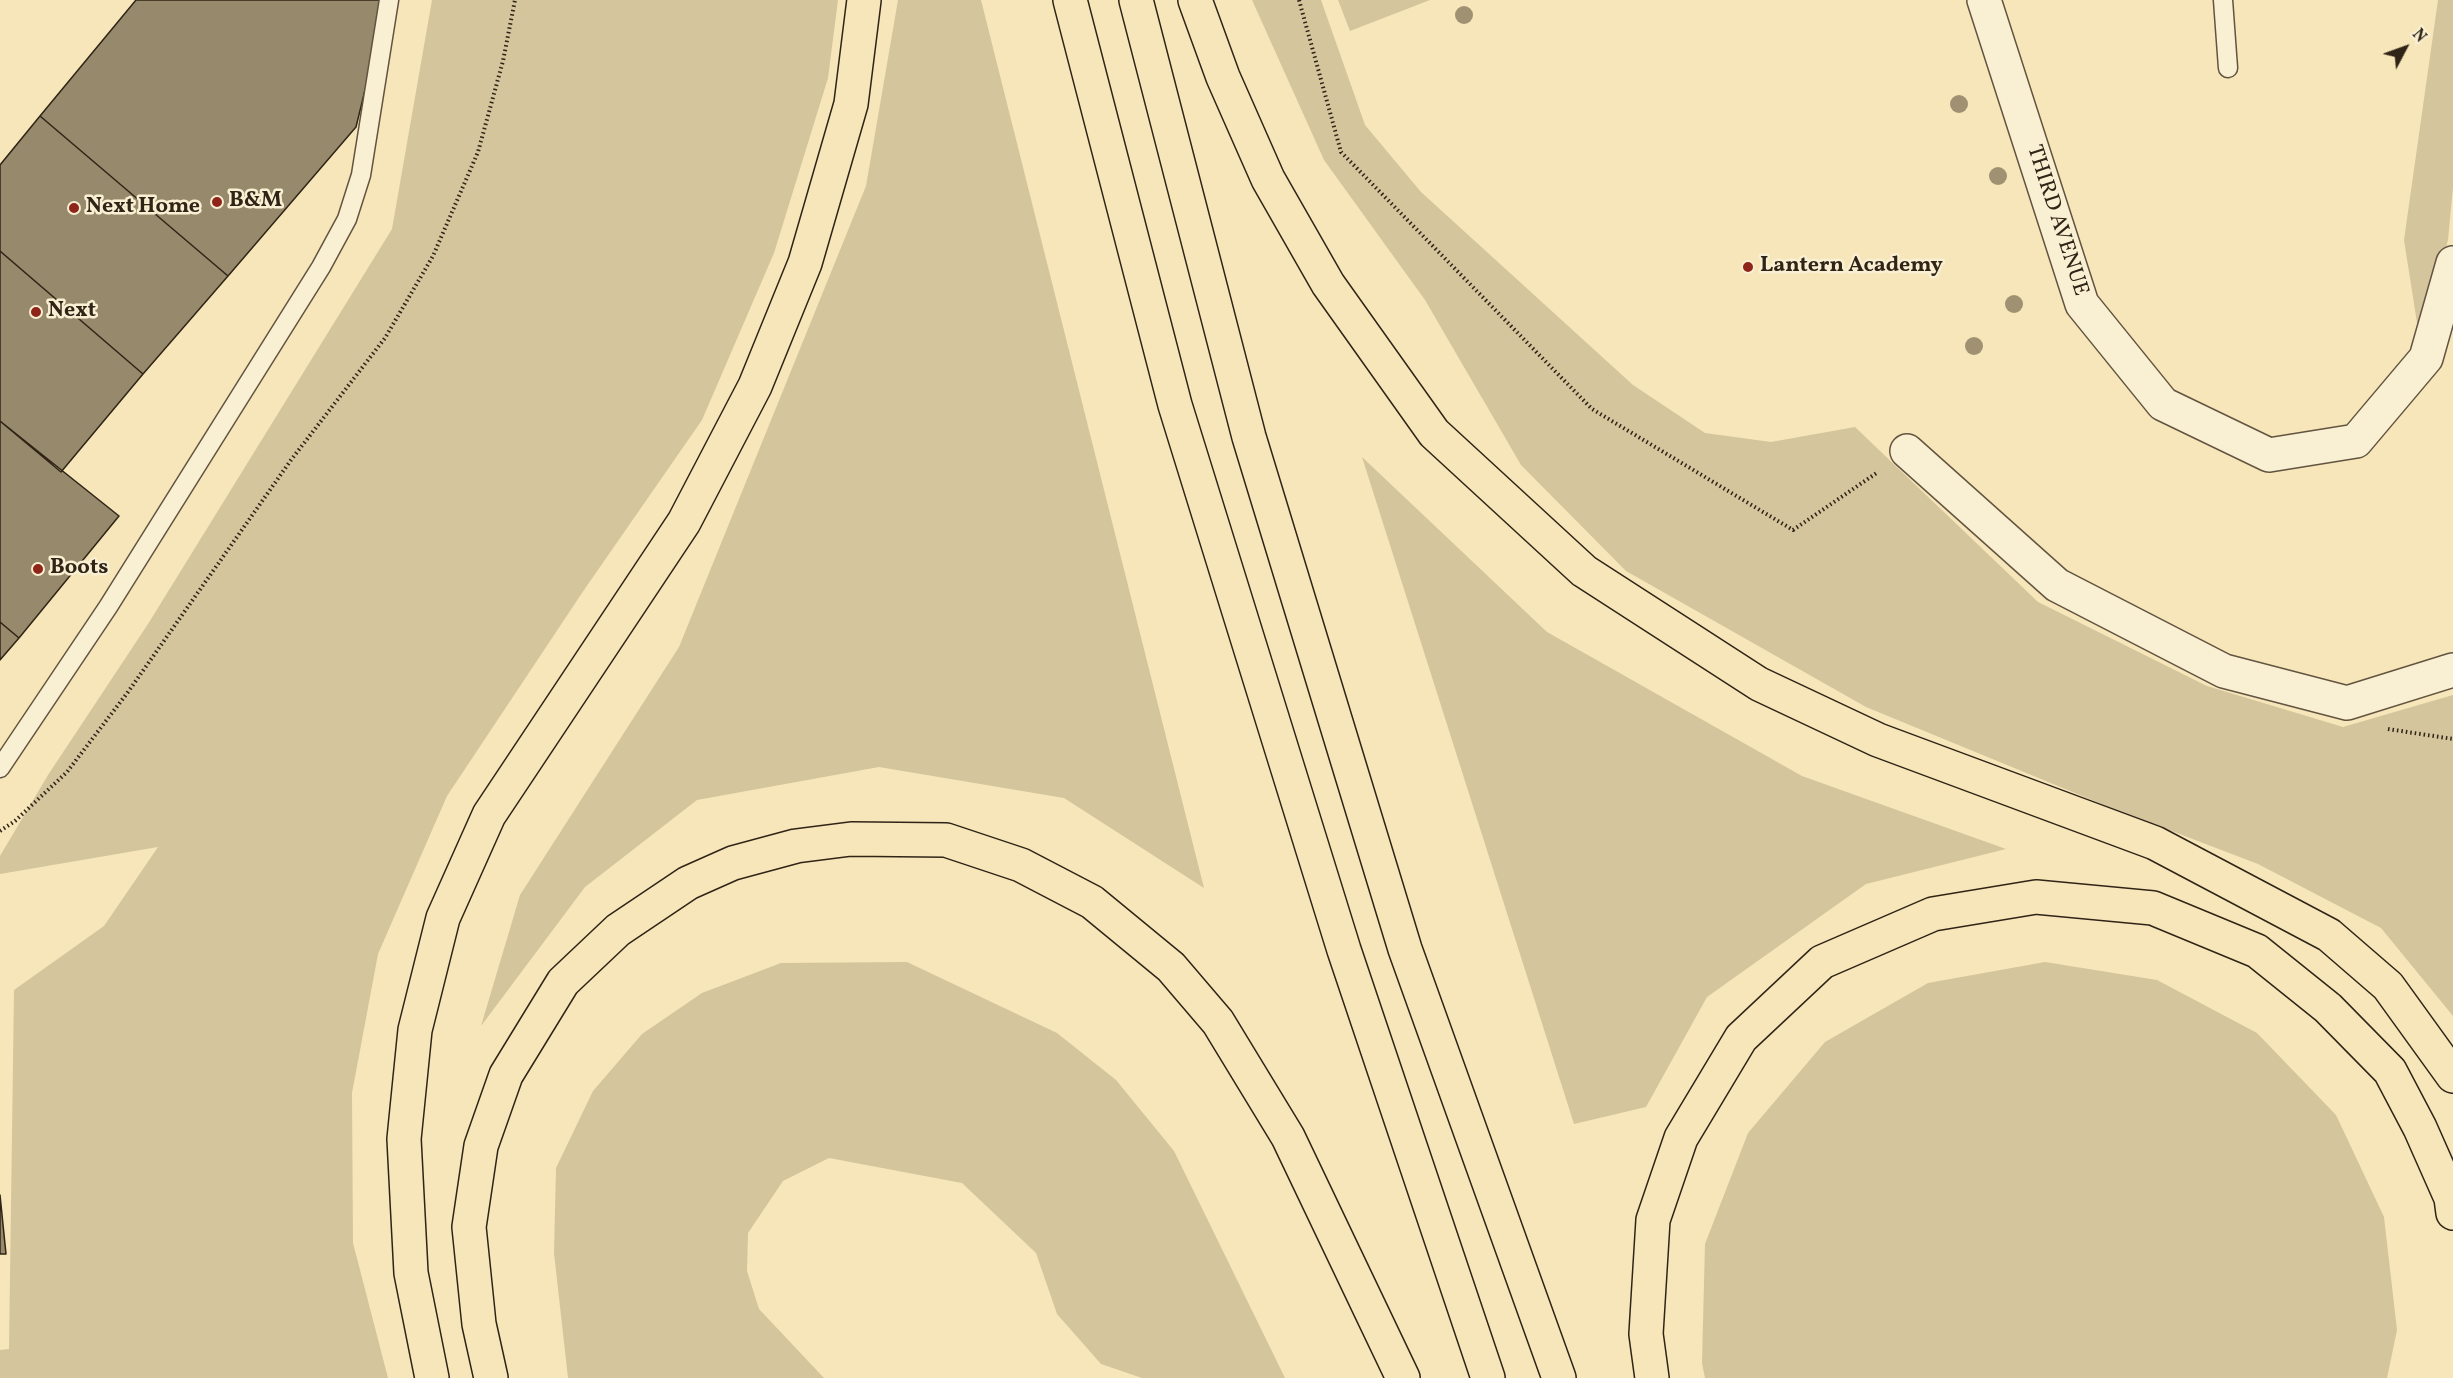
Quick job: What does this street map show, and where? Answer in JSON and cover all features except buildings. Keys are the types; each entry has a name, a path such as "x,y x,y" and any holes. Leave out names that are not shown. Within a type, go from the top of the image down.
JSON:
{"highway":[{"path":"432,1378 411,1274 404,1139 416,1030 443,918 489,815 684,522 755,386 805,263 851,104 864,0"},
{"path":"1070,0 1175,405 1344,950 1488,1378"},
{"path":"1136,0 1249,437 1401,938 1559,1378"},
{"path":"1195,0 1223,77 1268,179 1328,284 1434,433 1584,571 1759,684 1878,740 2155,843 2329,935 2388,986 2453,1076"},
{"path":"491,1378 478,1324 469,1227 481,1146 506,1075 563,982 618,930 688,883 733,863 796,846 851,838 946,840 1021,865 1092,902 1171,967 1218,1022 1288,1137 1403,1378"},
{"path":"1652,1378 1646,1334 1653,1220 1681,1138 1741,1038 1822,962 1933,914 2036,897 2153,908 2258,951 2328,1008 2390,1071 2420,1128 2451,1198 2453,1213"}],"street":[{"name":"THIRD AVENUE","path":"1984,0 2082,304 2163,404 2269,455 2356,441 2426,358 2453,263"},
{"path":"1907,450 2057,585 2224,671 2346,703 2453,670"}],"lane":[{"path":"0,768 120,587 321,267 347,219 361,175 389,0"},
{"path":"2223,0 2228,68"}],"path":[{"path":"0,831 15,821 67,772 128,692 291,460 385,338 433,256 478,152 503,61 515,0"},
{"path":"1299,0 1341,152 1592,410 1793,530 1907,450"}],"shaded area":[{"path":"432,0 838,0 828,78 774,253 702,420 584,590 447,796 378,954 352,1093 353,1243 388,1378 0,1378 0,1350 9,1349 14,990 104,926 158,847 0,874 0,856 48,775 148,624 392,229"},
{"path":"898,0 981,0 1204,888 1064,798 879,767 697,800 585,887 481,1026 520,895 679,647 866,186"},
{"path":"1252,0 1321,0 1365,125 1421,192 1633,385 1705,433 1771,442 1855,427 2038,602 2207,686 2343,727 2453,695 2453,1016 2381,928 2258,864 2109,807 1866,707 1626,571 1521,465 1425,300 1324,160"},
{"path":"1338,0 1430,0 1350,31"},
{"path":"2438,0 2453,0 2453,187 2448,240 2420,342 2404,240"},
{"path":"1362,457 1547,632 1802,776 2006,849 1866,884 1707,997 1646,1107 1574,1124"},
{"path":"907,962 1057,1033 1116,1080 1174,1151 1285,1378 1142,1378 1101,1364 1057,1314 1036,1253 962,1183 829,1158 783,1181 748,1233 747,1271 759,1309 824,1378 568,1378 554,1253 556,1168 593,1091 642,1034 702,993 781,963"},
{"path":"2045,962 2157,980 2257,1033 2336,1115 2384,1217 2397,1330 2387,1378 1705,1378 1702,1363 1705,1244 1748,1133 1825,1042 1928,983"}],"place":[{"name":"B&M","path":"217,202"},
{"name":"Next Home","path":"74,208"},
{"name":"Lantern Academy","path":"1748,267"},
{"name":"Next","path":"36,312"},
{"name":"Boots","path":"38,569"}]}
